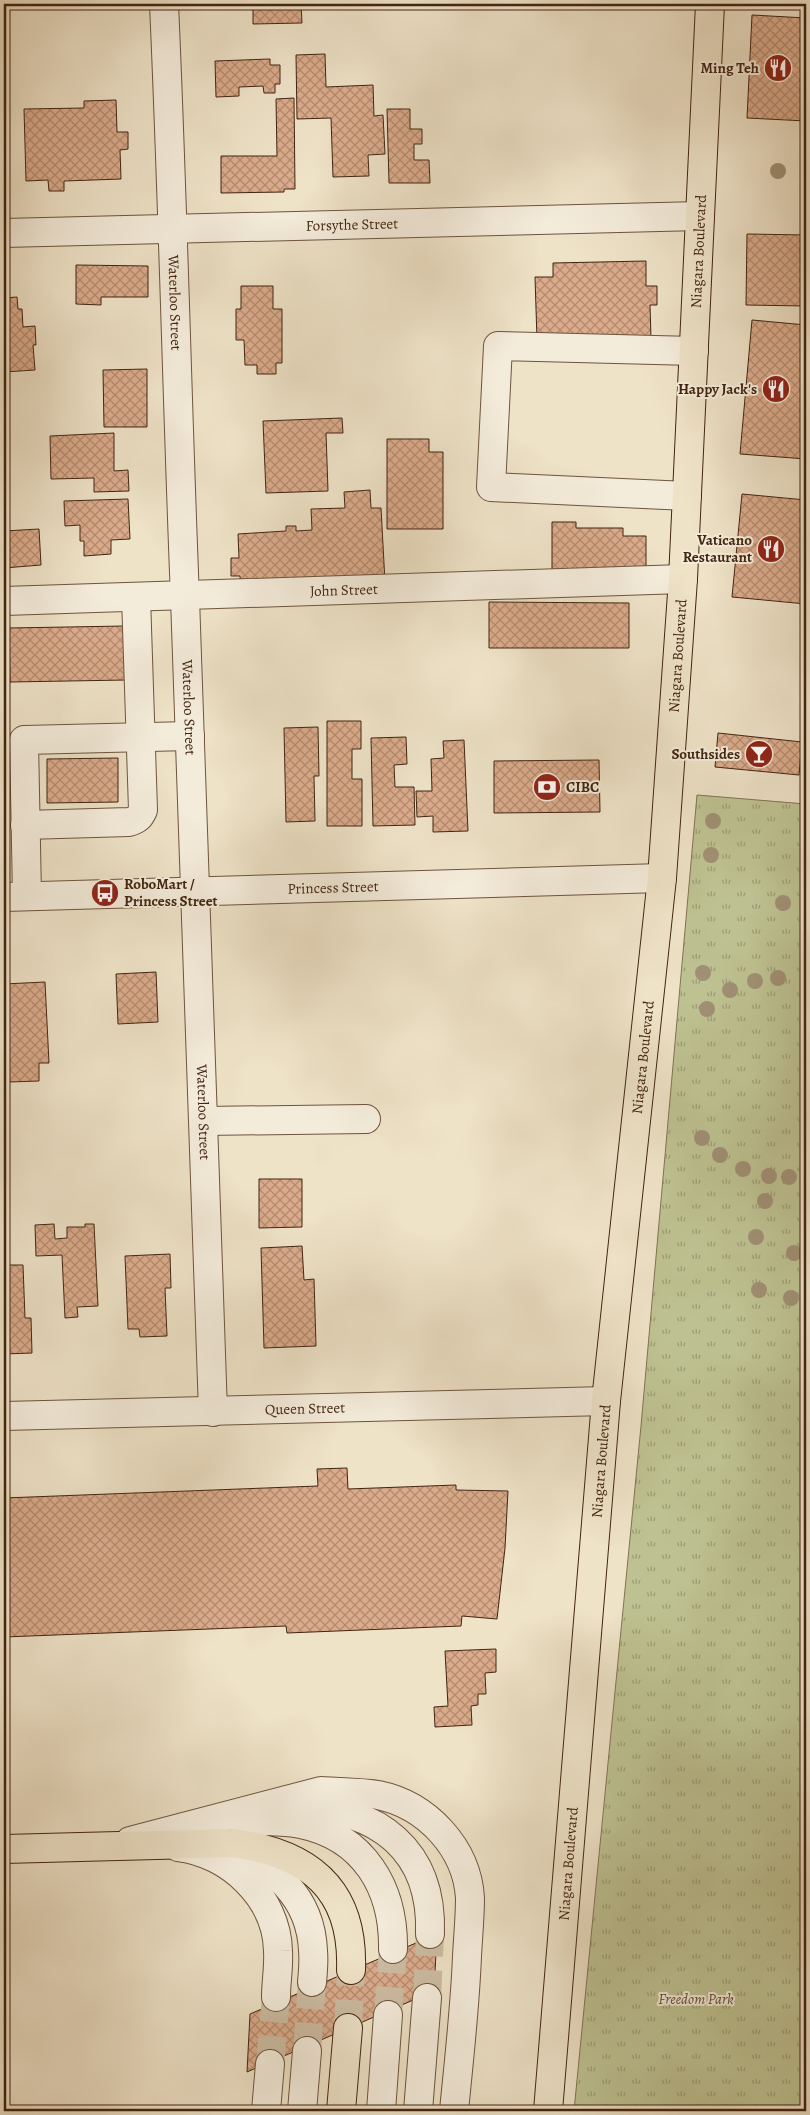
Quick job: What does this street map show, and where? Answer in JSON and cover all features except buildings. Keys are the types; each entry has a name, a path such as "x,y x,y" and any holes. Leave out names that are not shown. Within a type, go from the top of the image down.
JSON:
{"main road":[{"name":"Niagara Boulevard","path":"548,2111 606,1401 662,878 683,579 710,4"},
{"path":"4,1849 158,1845 198,1833 233,1842 261,1846 286,1854 319,1876 333,1893 344,1913 352,1949 351,1970"},
{"path":"340,2111 348,2028"}],"street":[{"name":"Waterloo Street","path":"164,4 174,227 184,595 196,890 213,1412"},
{"name":"Forsythe Street","path":"4,233 174,227 700,216"},
{"path":"687,496 491,487 498,346 694,350"},
{"name":"John Street","path":"4,601 683,579"},
{"path":"25,825 135,821 141,816 143,810 136,597"},
{"path":"15,896 25,825 24,740 190,736"},
{"name":"Princess Street","path":"15,896 662,878"},
{"path":"204,1120 366,1119"},
{"name":"Queen Street","path":"4,1416 606,1401"},
{"path":"198,1833 261,1807 321,1791 351,1792 379,1796 403,1804 437,1826 451,1843 462,1862 470,1898 466,1978 454,2111"},
{"path":"261,1807 312,1808 340,1812 364,1820 398,1841 412,1859 423,1878 431,1914 430,1934"},
{"path":"110,1846 274,1821 302,1824 327,1833 360,1854 374,1872 385,1892 393,1927 393,1949"},
{"path":"198,1833 222,1847 247,1855 280,1877 294,1894 305,1913 310,1930 313,1949 312,1982"},
{"path":"158,1845 187,1848 212,1856 246,1878 260,1895 270,1914 278,1950 276,1997"},
{"path":"418,2111 427,1998"},
{"path":"381,2111 388,2015"},
{"path":"302,2111 307,2051"},
{"path":"266,2111 270,2064"}],"green space":[{"name":"Freedom Park","path":"697,795 806,804 806,2111 574,2111 641,1426"}],"tunnel":[{"path":"427,1998 430,1934"},
{"path":"388,2015 393,1949"},
{"path":"348,2028 351,1970"},
{"path":"307,2051 312,1982"},
{"path":"270,2064 276,1997"}],"place":[{"name":"Ming Teh","path":"778,68"},
{"name":"Happy Jack's","path":"776,389"},
{"name":"Vaticano Restaurant","path":"771,549"},
{"name":"Southsides","path":"759,754"},
{"name":"CIBC","path":"547,787"},
{"name":"RoboMart / Princess Street","path":"105,893"}]}
